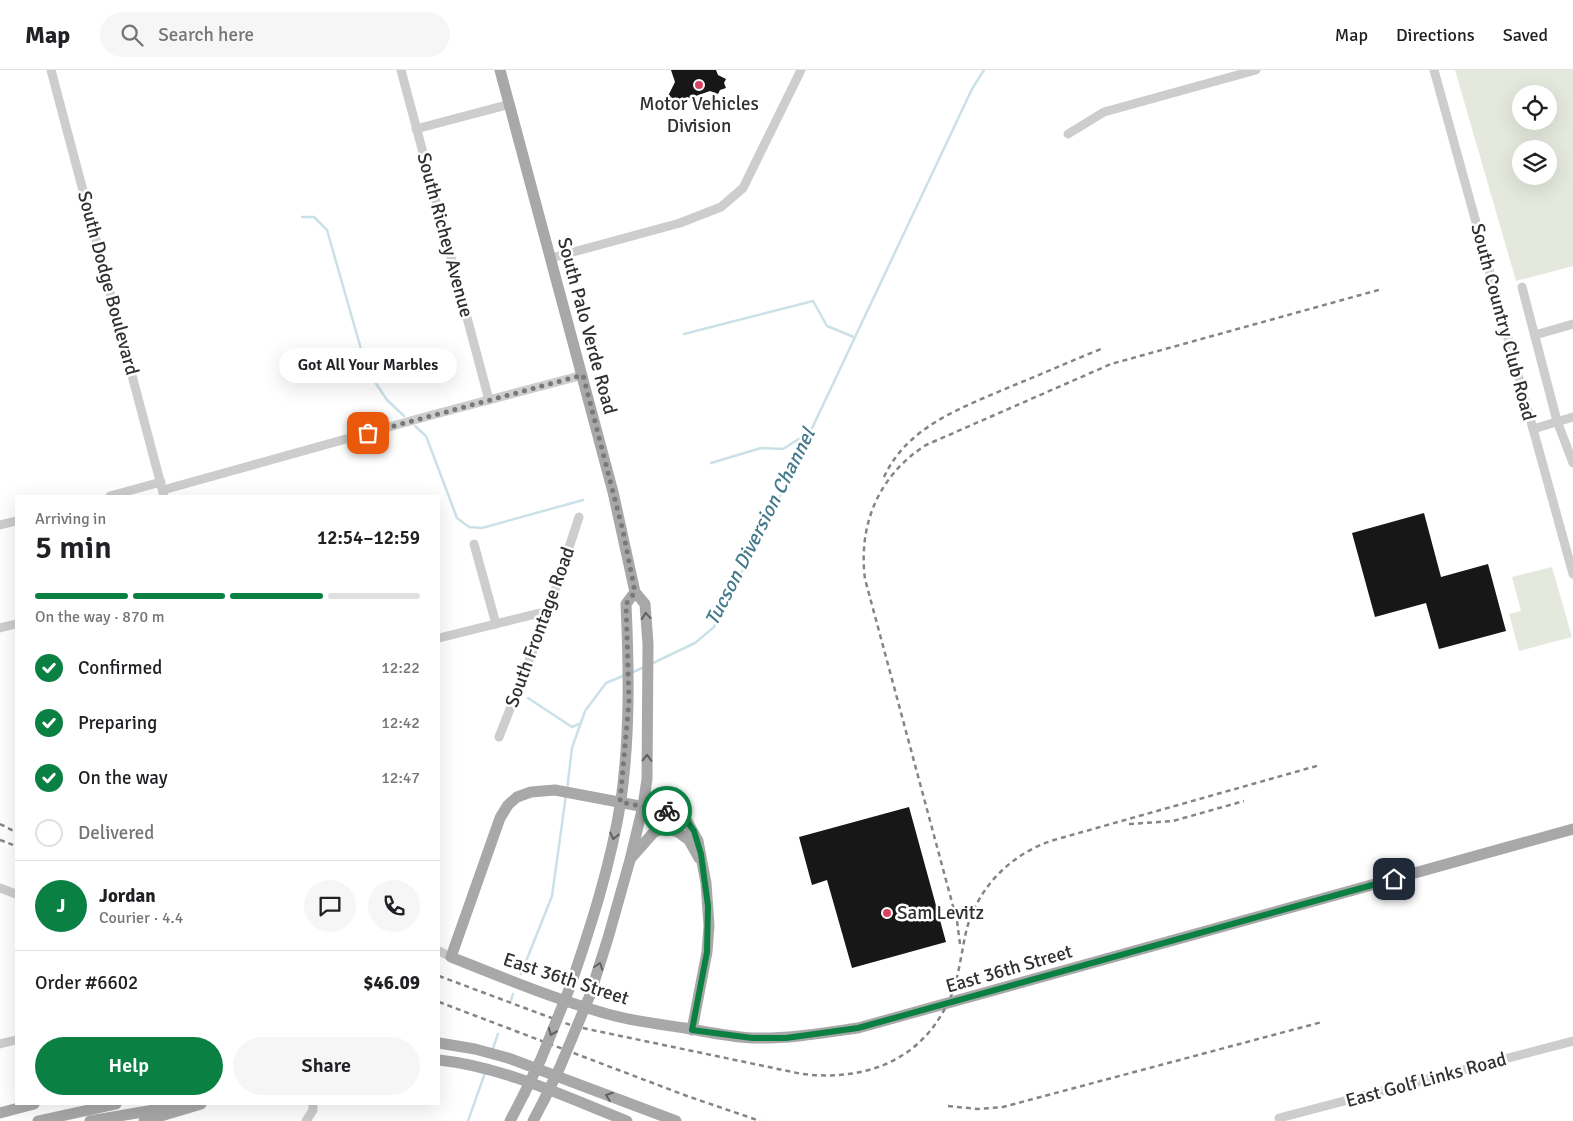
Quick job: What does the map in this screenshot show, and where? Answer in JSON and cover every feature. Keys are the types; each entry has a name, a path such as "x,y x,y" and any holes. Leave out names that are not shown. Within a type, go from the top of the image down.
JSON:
{"main road":[{"name":"South Palo Verde Road","path":"500,70 583,375 623,531 635,592 645,604 648,644 649,685 646,779 643,806 630,860 590,994 560,1067 532,1121"},
{"path":"510,1121 541,1059 570,987 593,918 614,837 620,802 629,701 626,604 635,592"},
{"path":"451,956 500,818 508,805 518,796 531,792 555,790 666,811 687,821 698,841 708,906 708,939 692,1030"},
{"path":"630,860 654,832 665,828 678,832 689,840 701,862"},
{"name":"East 36th Street","path":"451,956 526,987 605,1014 692,1030 752,1038 786,1038 858,1028 1573,829"},
{"path":"440,1044 475,1049 508,1058 653,1117 676,1121"},
{"path":"440,1060 470,1064 503,1073 627,1121"},
{"path":"0,1112 30,1105"},
{"path":"38,1121 111,1105"},
{"path":"90,1121 183,1105"},
{"path":"144,1121 198,1105"}],"street":[{"name":"South Dodge Boulevard","path":"51,70 162,489"},
{"name":"South Richey Avenue","path":"400,70 489,400"},
{"path":"551,258 680,223 721,207 743,188 801,70"},
{"path":"1068,134 1104,112 1256,70"},
{"name":"South Country Club Road","path":"1434,70 1573,574"},
{"path":"416,129 510,104"},
{"name":"South Country Club Road","path":"1522,287 1557,422 1573,463"},
{"path":"1535,335 1573,324"},
{"path":"117,495 162,489 583,375"},
{"path":"1533,429 1573,417"},
{"name":"South Frontage Road","path":"500,737 548,611 578,517"},
{"path":"0,525 15,521"},
{"path":"474,544 496,624"},
{"path":"440,638 548,611"},
{"path":"0,628 15,624"},
{"path":"0,888 15,894"},
{"path":"440,951 451,956"},
{"path":"0,1044 15,1040"},
{"name":"East Golf Links Road","path":"1279,1118 1573,1040"},
{"path":"306,1121 313,1110 313,1105"}],"shaded area":[{"path":"1455,70 1573,70 1573,266 1516,281"},
{"path":"1552,567 1572,637 1519,651 1509,614 1521,611 1512,577"}],"building":[{"name":"Motor Vehicles Division","path":"671,70 716,70 718,75 726,79 724,83 726,88 720,90 718,94 710,91 690,98 687,97 684,103 668,96 675,82"},
{"path":"1424,513 1441,577 1488,564 1506,631 1439,649 1426,603 1375,617 1352,533"},
{"name":"Sam Levitz","path":"909,807 946,942 852,968 827,880 812,885 799,837"}],"waterway":[{"name":"Tucson Diversion Channel","path":"651,664 695,643 714,627 782,492 972,89 984,70"},
{"path":"302,217 314,217 327,230 367,370 387,400 404,416"},
{"path":"684,334 813,301 827,326 854,337"},
{"path":"415,426 426,436 457,518 469,527 482,528 583,500"},
{"path":"711,463 761,448 783,449 810,432"},
{"name":"Tucson Diversion Channel","path":"631,673 644,667"},
{"name":"Tucson Diversion Channel","path":"567,790 572,748 585,711 606,683 625,675"},
{"path":"528,698 572,727 579,724"},
{"name":"Tucson Diversion Channel","path":"521,974 552,896 566,795"},
{"path":"511,1000 513,994"},
{"name":"Tucson Diversion Channel","path":"492,1051 498,1034"},
{"name":"Tucson Diversion Channel","path":"468,1121 485,1073"}],"railway":[{"path":"960,944 957,921 865,579 865,539 875,503 884,486 910,457 926,445 1111,364 1382,289"},
{"path":"884,477 894,459 907,444 939,420 975,402 1101,349"},
{"path":"440,976 573,1026 802,1074 851,1074 894,1060 913,1048 929,1032 943,1012 954,988 972,913 980,898 999,873 1024,853 1054,840 1320,765"},
{"path":"1129,824 1173,821 1244,801"},
{"path":"0,824 15,832"},
{"path":"0,840 15,846"},
{"path":"440,1002 687,1096 760,1121"},
{"path":"948,1106 978,1109 1003,1107 1322,1022"}],"way so far":[{"path":"368,433 583,375 623,531 635,592 626,604 629,701 624,777 620,802 667,811"}],"place":[{"name":"Motor Vehicles Division","path":"699,85"},
{"name":"Got All Your Marbles","path":"368,433"},
{"name":"Sam Levitz","path":"887,913"}],"route":[{"path":"667,811 687,821 694,831 698,841 706,883 709,926 707,952 692,1030 752,1038 786,1038 858,1028 1394,879"}]}
